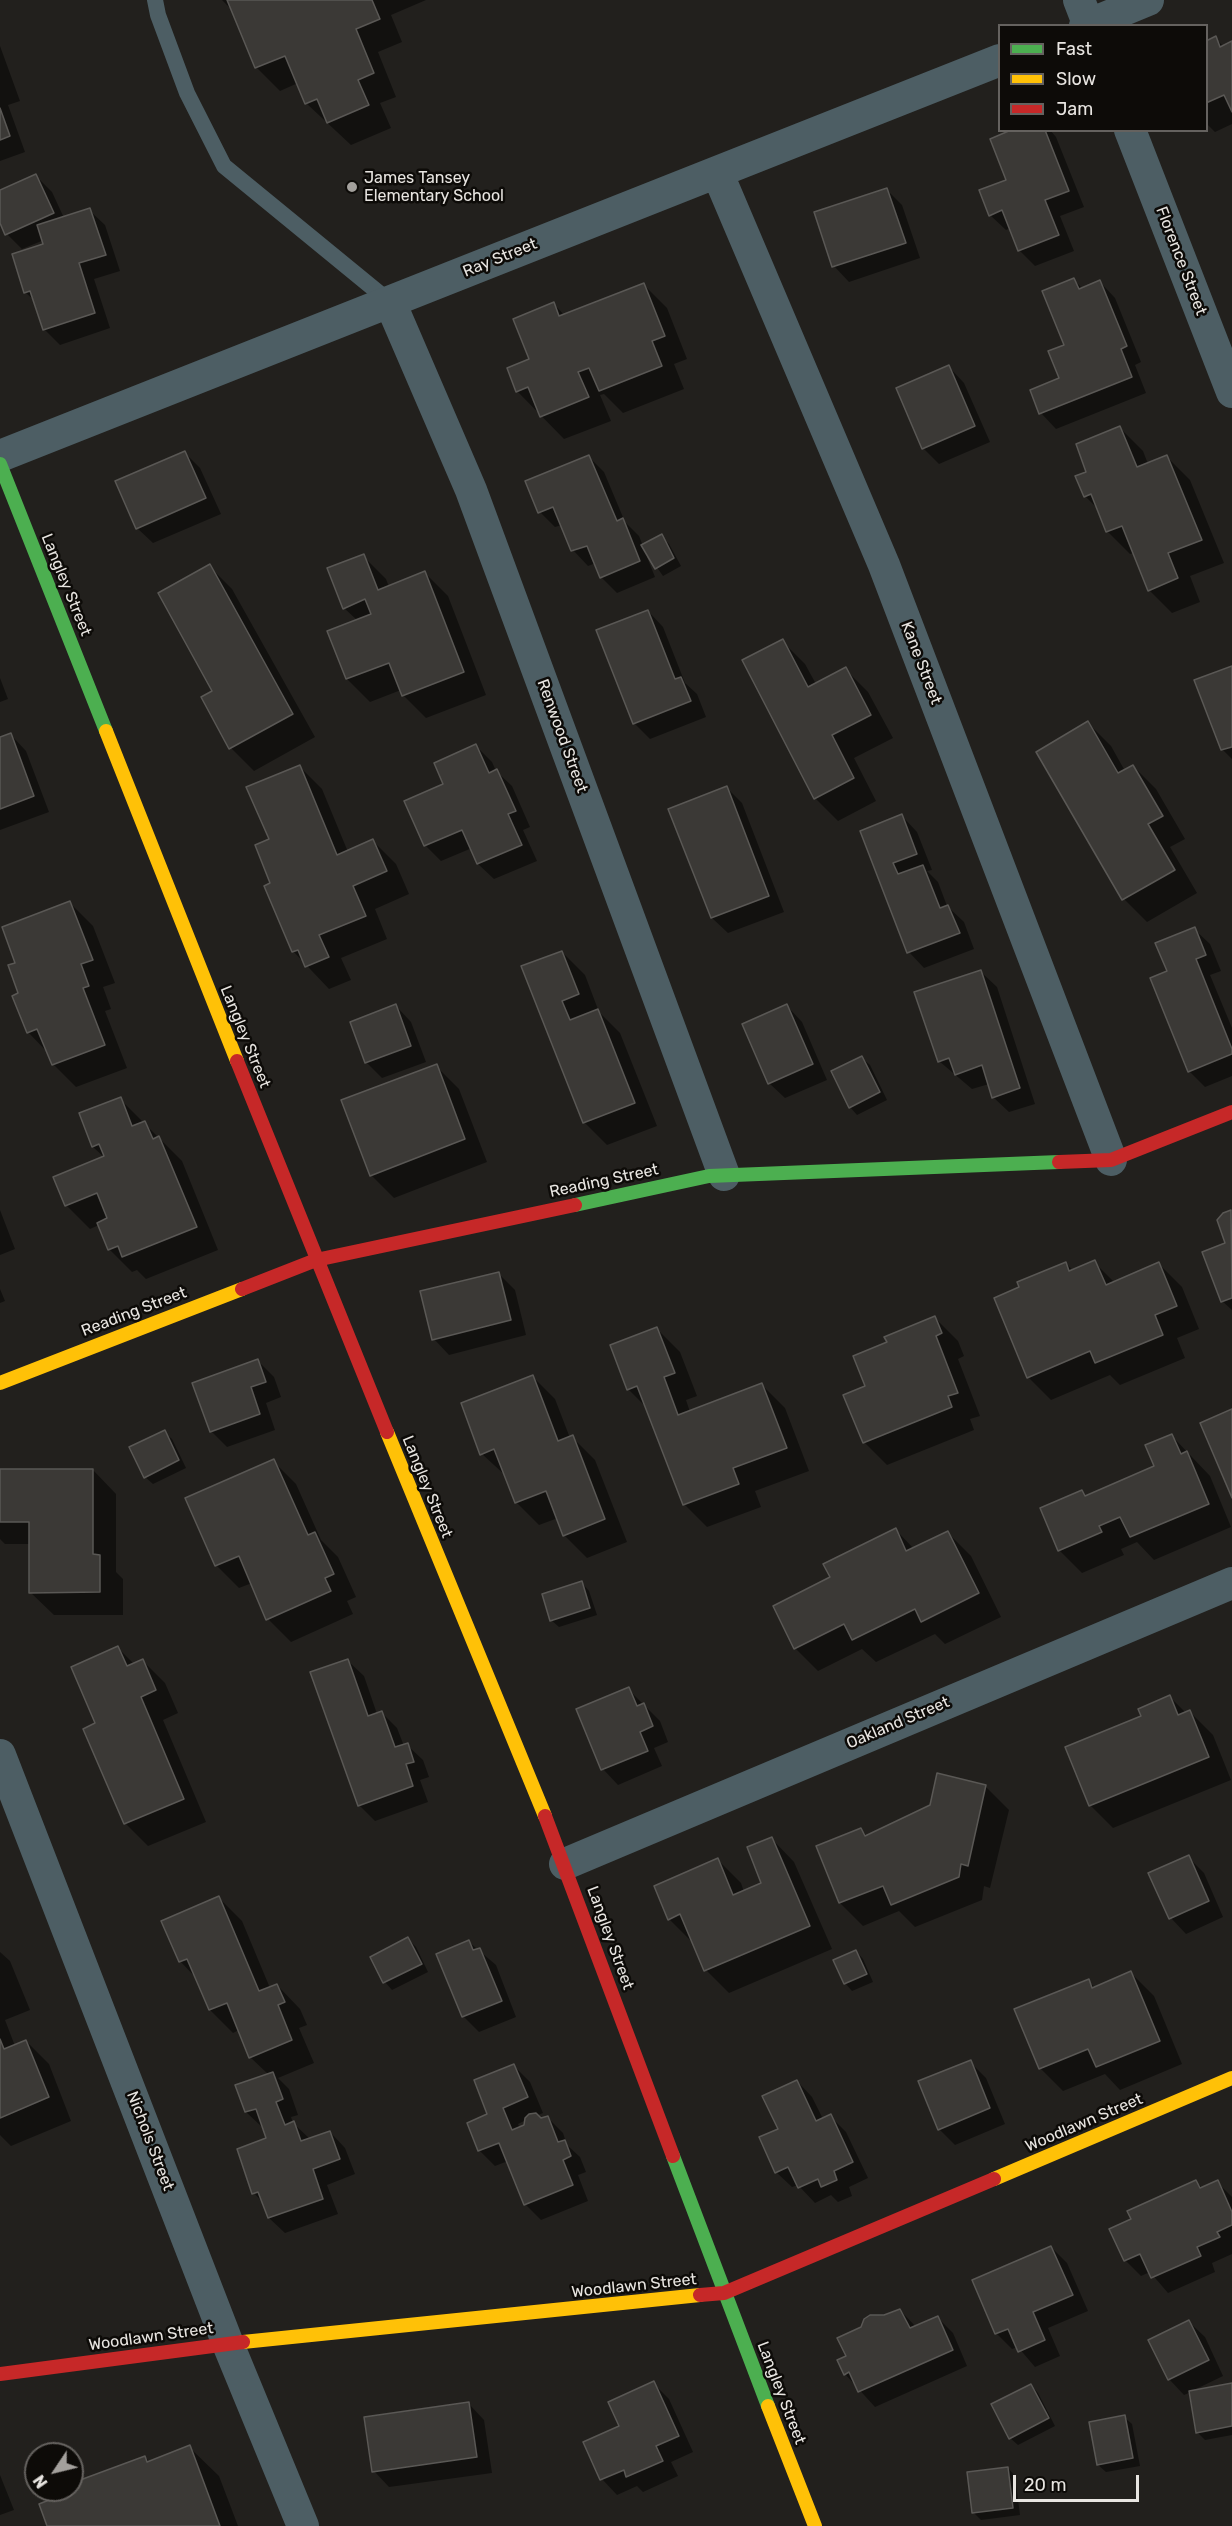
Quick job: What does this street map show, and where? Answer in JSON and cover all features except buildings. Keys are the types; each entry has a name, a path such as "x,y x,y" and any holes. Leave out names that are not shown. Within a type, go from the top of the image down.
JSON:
{"street":[{"path":"1085,19 1148,0"},
{"name":"Ray Street","path":"0,456 998,60"},
{"name":"Florence Street","path":"1131,132 1232,393"},
{"name":"Kane Street","path":"717,172 884,565 1111,1160"},
{"name":"Renwood Street","path":"390,302 471,490 724,1175"},
{"name":"Langley Street","path":"0,464 316,1260 565,1864 724,2293 815,2526"},
{"name":"Reading Street","path":"0,1383 316,1260 709,1176 1111,1160 1232,1112"},
{"name":"Oakland Street","path":"565,1864 1232,1583"},
{"name":"Nichols Street","path":"0,1755 228,2344 303,2526"},
{"name":"Woodlawn Street","path":"0,2374 228,2344 724,2293 1232,2078"}],"lane":[{"path":"155,0 158,15 186,93 224,166 390,302"}],"traffic: fast":[{"path":"0,464 106,731"},
{"path":"575,1205 709,1176 1059,1162"},
{"path":"673,2156 768,2406"}],"traffic: slow":[{"path":"106,731 237,1061"},
{"path":"0,1383 242,1289"},
{"path":"387,1432 545,1816"},
{"path":"994,2179 1232,2078"},
{"path":"243,2342 700,2295"},
{"path":"768,2406 815,2526"}],"traffic: jam":[{"path":"237,1061 387,1432"},
{"path":"1059,1162 1111,1160 1232,1112"},
{"path":"242,1289 316,1260 575,1205"},
{"path":"545,1816 673,2156"},
{"path":"700,2295 724,2293 994,2179"},
{"path":"0,2374 243,2342"}],"place":[{"name":"James Tansey Elementary School","path":"352,187"}]}
